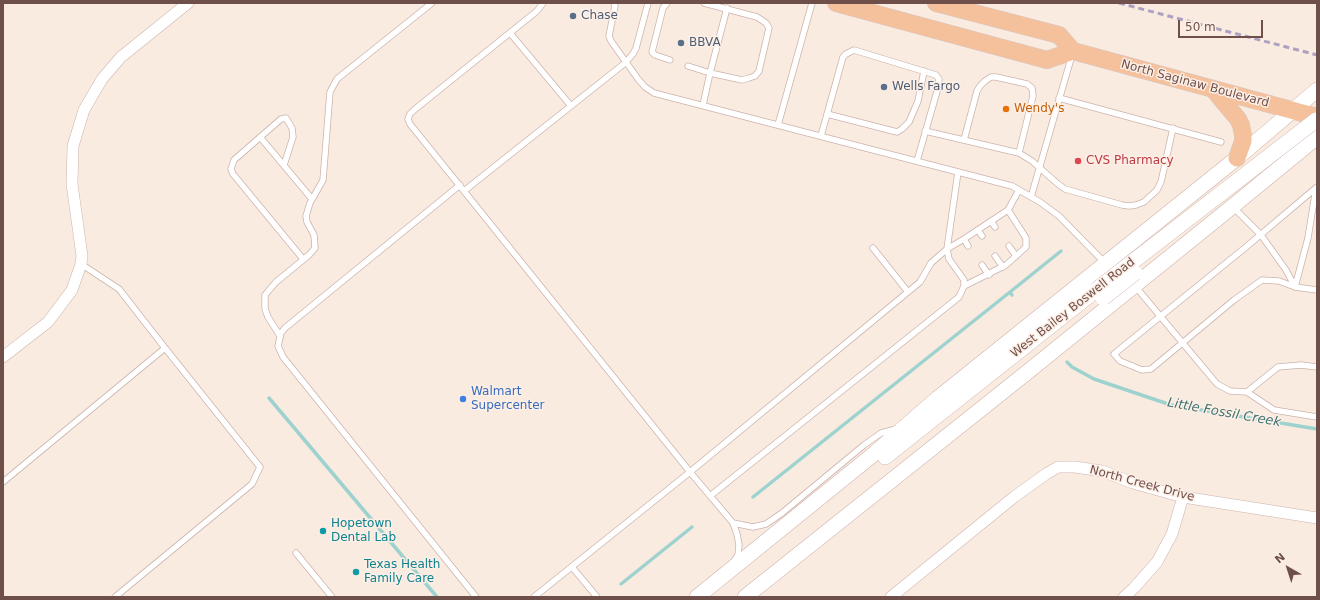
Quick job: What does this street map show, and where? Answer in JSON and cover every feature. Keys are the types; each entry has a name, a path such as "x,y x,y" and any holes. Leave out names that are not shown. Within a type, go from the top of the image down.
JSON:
{"main road":[{"path":"836,3 1047,60 1074,51 1059,35 936,3"},
{"name":"North Saginaw Boulevard","path":"1074,51 1292,110 1317,121"},
{"path":"1213,89 1238,119 1241,125 1243,141 1237,158 1275,172"},
{"name":"West Bailey Boswell Road","path":"697,597 875,453 938,398 1237,158 1317,90"},
{"name":"West Bailey Boswell Road","path":"827,492 874,465 1100,294 1317,121"},
{"name":"West Bailey Boswell Road","path":"745,597 1134,286 1275,172 1317,136"},
{"name":"West Bailey Boswell Road","path":"848,515 884,477 1100,294"}],"street":[{"path":"3,357 48,322 72,290 81,264 82,256 72,184 73,146 84,110 102,79 121,57 188,3"},
{"name":"North Creek Drive","path":"891,597 1014,497 1058,467 1102,470 1133,482 1183,497 1317,518"},
{"path":"1124,597 1157,562 1172,534 1183,497"}],"lane":[{"path":"280,336 268,317 265,309 266,295 276,282 315,248 314,235 307,222 306,216 307,210 322,180 330,92 338,79 432,3"},
{"path":"543,3 537,11 414,110 408,119 410,124 690,472 734,523 739,545 738,555 728,572"},
{"path":"614,3 615,6 610,36 611,41 625,63 645,87 654,93 1012,186 1059,216 1105,264"},
{"path":"464,191 625,63 636,48 648,3"},
{"path":"667,3 663,8 652,52 655,55 670,60"},
{"path":"688,66 710,73 742,80 755,76 759,70 769,28 766,23 757,17 704,3"},
{"path":"778,125 812,3"},
{"path":"703,106 727,8"},
{"path":"510,33 571,106"},
{"path":"821,136 843,57 854,50 936,74 939,79 938,88 917,161"},
{"path":"1031,197 1074,51"},
{"path":"827,114 897,132 909,122 918,101 924,71"},
{"path":"964,140 977,91 985,81 991,77 996,77 1028,84 1032,88 1033,96 1019,153"},
{"path":"1059,98 1221,142"},
{"path":"284,165 293,137 292,128 286,118 281,119 234,160 231,168 233,174 303,260"},
{"path":"926,131 1019,153 1032,161 1065,189 1122,205 1136,205 1144,202 1151,196 1157,190 1161,182 1173,128"},
{"path":"260,137 312,199"},
{"path":"710,496 959,297 964,286 964,280 949,259 947,249 958,172"},
{"path":"460,185 285,328 280,336 278,346 283,357 476,597"},
{"path":"1295,287 1308,238 1316,188"},
{"path":"1316,188 1261,235 1114,354 1120,361 1142,370 1151,369 1234,300 1262,280 1278,281 1295,287 1317,290"},
{"path":"534,597 690,472 920,282 931,263 947,249 1008,210 1020,190"},
{"path":"1233,206 1261,235 1286,270 1295,287"},
{"path":"964,286 1003,267 1026,247 1026,238 1008,210"},
{"path":"1311,219 1317,221"},
{"path":"991,221 995,227"},
{"path":"978,230 982,236"},
{"path":"964,239 968,246"},
{"path":"1009,246 1016,256"},
{"path":"873,248 908,292"},
{"path":"995,256 1003,267"},
{"path":"81,264 119,289 260,467 252,484 115,597"},
{"path":"982,265 988,275"},
{"path":"1134,286 1217,384 1230,391 1247,392 1274,410 1317,418"},
{"path":"3,482 165,348"},
{"path":"1247,392 1278,367 1301,365 1317,367"},
{"path":"734,523 753,527 766,524 782,513 864,445 882,433 905,426"},
{"path":"296,553 332,597"},
{"path":"572,567 597,597"}],"waterway":[{"path":"1010,292 1061,251"},
{"path":"753,497 1010,292 1012,295"},
{"name":"Little Fossil Creek","path":"1067,362 1072,367 1094,379 1171,405 1317,429"},
{"path":"269,398 437,597"},
{"path":"621,584 692,527"}],"railway":[{"path":"1119,3 1317,55"}],"place":[{"name":"Chase","path":"573,16"},
{"name":"BBVA","path":"681,43"},
{"name":"Wells Fargo","path":"884,87"},
{"name":"Wendy's","path":"1006,109"},
{"name":"CVS Pharmacy","path":"1078,161"},
{"name":"Walmart Supercenter","path":"463,399"},
{"name":"Hopetown Dental Lab","path":"323,531"},
{"name":"Texas Health Family Care","path":"356,572"}]}
